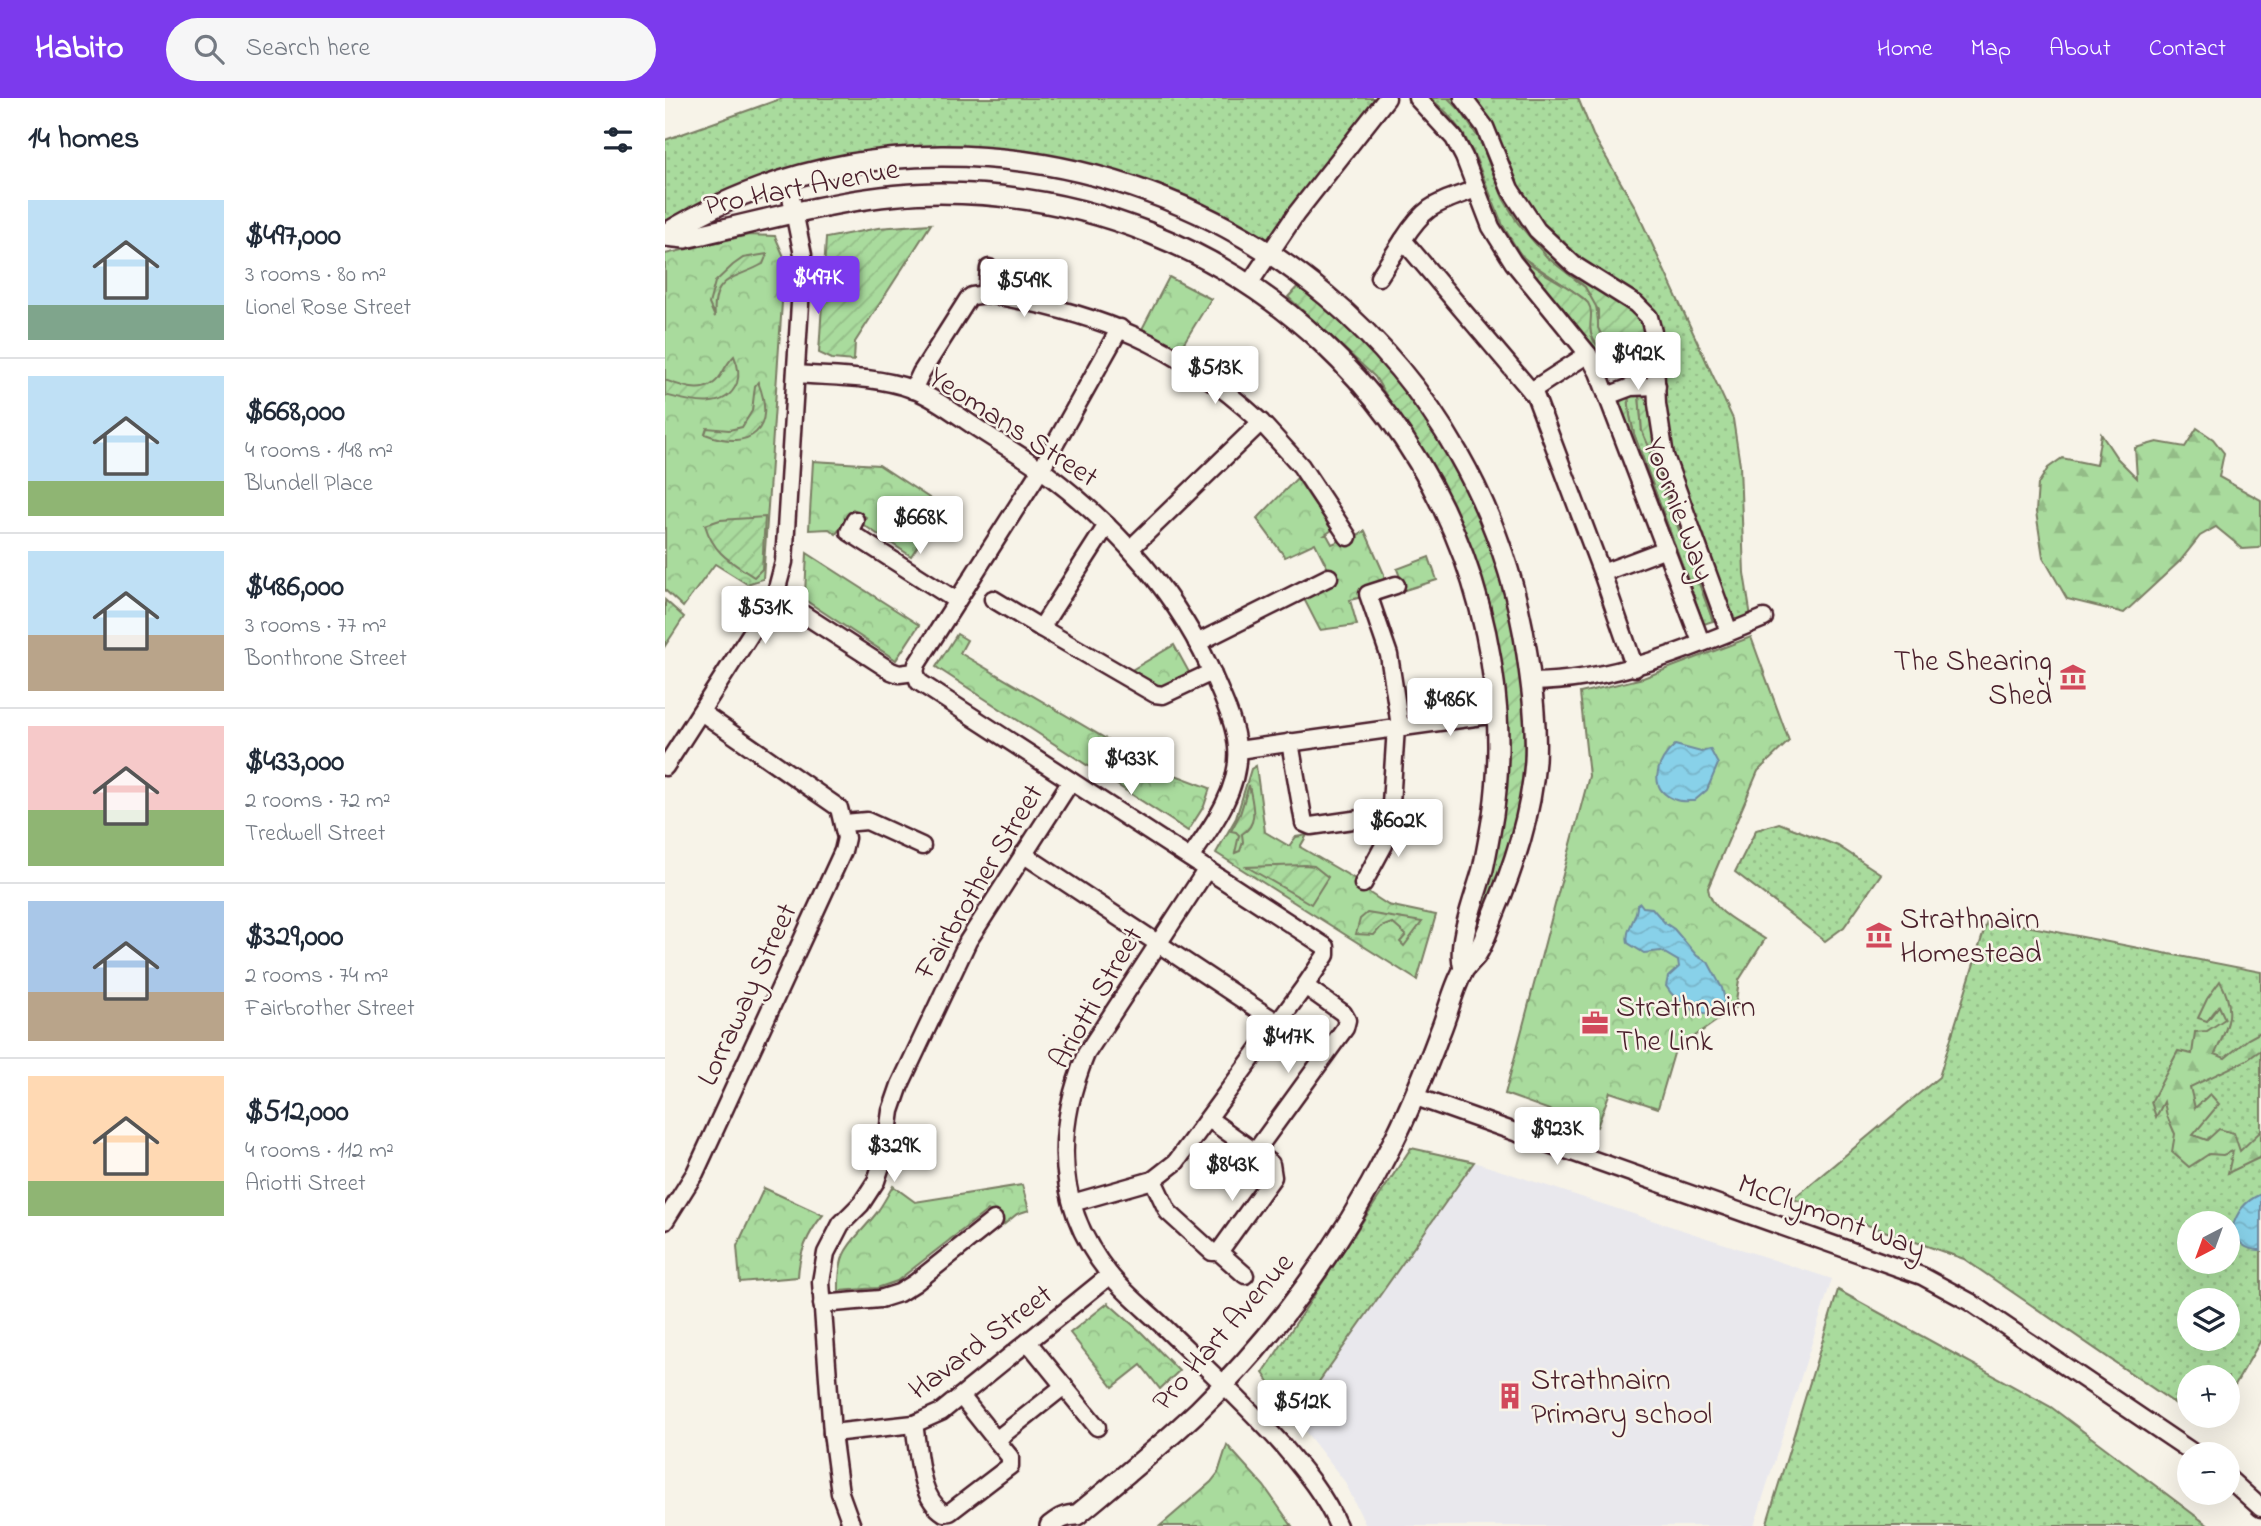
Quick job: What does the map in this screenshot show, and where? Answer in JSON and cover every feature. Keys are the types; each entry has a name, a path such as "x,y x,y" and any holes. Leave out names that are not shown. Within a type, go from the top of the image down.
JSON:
{"street":[{"path":"1249,284 1304,204 1387,98"},
{"name":"Yoornie Way","path":"1417,98 1454,138 1491,226 1513,262 1588,355 1598,372 1702,642"},
{"name":"Yoornie Way","path":"1463,98 1485,127 1510,189 1537,230 1574,265 1636,304 1649,317 1654,336 1665,456 1729,632"},
{"name":"Pro Hart Avenue","path":"665,235 701,212 737,195 787,177 849,164 912,157 975,156 1037,162 1099,176 1159,195 1216,221 1269,252 1330,297 1376,341 1416,390 1452,443 1482,499 1505,558 1522,620 1534,707 1535,755 1525,827 1511,873 1479,950 1464,968 1416,1097 1387,1155 1344,1229 1294,1300 1223,1384 1157,1450 1075,1520 1069,1515 1050,1526"},
{"path":"665,767 761,618 780,583 784,562 803,255 787,177"},
{"path":"1379,277 1417,218 1430,206 1476,189"},
{"name":"Pro Hart Avenue","path":"665,235 685,238 853,201 912,194 1000,196 1047,203 1116,220 1171,241 1249,284 1324,343 1347,365 1388,415 1423,468 1452,526 1474,586 1489,648 1497,713 1497,763 1493,814 1484,864 1462,949 1464,968"},
{"path":"1403,240 1535,395 1635,668"},
{"path":"987,294 989,268"},
{"path":"913,390 921,373 972,296 987,294 1050,306 1120,328 1189,364 1244,406 1301,466 1348,537"},
{"path":"1072,1203 1153,1180 1176,1162 1326,956 1326,947 919,682 915,672 917,664 1041,470 1120,328"},
{"path":"1531,391 1588,355"},
{"name":"Yeomans Street","path":"796,374 889,382 935,401 1041,470 1107,525 1130,549 1166,594 1197,643 1233,723 1238,750 1226,801 1190,858"},
{"path":"1607,396 1631,387 1657,386"},
{"path":"1130,549 1261,422"},
{"path":"855,520 849,533 957,601"},
{"path":"1041,628 1107,525"},
{"path":"1602,573 1666,549"},
{"path":"1197,643 1329,577"},
{"path":"1363,884 1384,845 1398,726 1389,655 1368,594 1396,580"},
{"path":"993,599 1155,694 1163,695 1212,672"},
{"path":"803,614 891,671 899,674 915,672"},
{"path":"1531,682 1601,675 1635,668 1764,618"},
{"path":"701,712 825,796 839,808 844,823 867,821 922,846"},
{"path":"1238,750 1497,713"},
{"path":"1290,742 1304,823 1311,826 1360,819 1389,819"},
{"name":"Fairbrother Street","path":"852,1526 838,1485 832,1433 821,1282 826,1253 841,1224 861,1204 876,1181 885,1154 891,1111 900,1085 968,941 1071,780"},
{"name":"Lorraway Street","path":"665,1221 671,1200 695,1173 843,851 846,838 844,823"},
{"path":"1023,854 1278,1023"},
{"name":"Ariotti Street","path":"1207,869 1086,1054 1073,1086 1064,1136 1065,1170 1072,1203 1088,1241 1110,1275 1223,1384 1303,1470 1323,1498 1338,1526"},
{"path":"1255,1152 1345,1028 1347,1020 1343,1013 1305,986"},
{"name":"McClymont Way","path":"1416,1097 1923,1276 1981,1309 2177,1442"},
{"path":"1209,1119 1271,1164 1273,1177 1219,1252"},
{"path":"1153,1180 1168,1212 1212,1252 1219,1252 1245,1275"},
{"path":"822,1304 880,1299 899,1293 993,1220"},
{"name":"Havard Street","path":"832,1433 914,1424 941,1412 1110,1275"},
{"path":"1028,1342 1097,1427"},
{"path":"996,1440 1064,1386"},
{"path":"914,1424 925,1489 938,1510 950,1512 1010,1466 1010,1457 961,1396"},
{"path":"2240,1489 2261,1508"}],"shaded area":[{"path":"1474,1162 1832,1279 1754,1526 1366,1526 1345,1482 1294,1417"}],"green space":[{"path":"783,98 1387,98 1269,252 1244,236 1037,162 849,164 665,234 665,140"},
{"path":"1424,98 1430,98 1461,132 1515,247 1530,264 1588,303 1592,337 1616,364 1602,368 1523,268"},
{"path":"1430,98 1448,98 1461,111 1480,140 1494,176 1518,223 1547,257 1585,287 1596,304 1598,322 1607,343 1623,362 1616,364 1594,341 1590,332 1589,308 1583,298 1522,257 1503,226 1464,135 1447,113"},
{"path":"1448,98 1454,98 1474,122 1513,209 1549,252 1574,273 1573,275 1578,275 1643,318 1649,358 1623,362 1601,334 1598,328 1598,310 1585,287 1547,257 1518,223 1503,198 1480,140 1461,111"},
{"path":"1470,98 1578,98 1593,135 1634,205 1733,419 1740,465 1744,573 1751,617 1736,620 1731,618 1731,614 1727,614 1674,466 1667,438 1661,364 1664,359 1661,358 1660,335 1532,214"},
{"path":"931,224 855,342 854,361 832,359 819,353 826,238 878,228"},
{"path":"749,235 775,236 785,259 763,579 747,584 715,564 683,607 665,590 665,254"},
{"path":"767,254 763,264 721,286 715,304 715,317 709,304 715,282 743,258"},
{"path":"1169,277 1211,299 1180,349 1142,329"},
{"path":"1300,284 1368,345 1423,414 1467,483 1493,550 1515,633 1524,710 1525,795 1513,846 1476,935 1471,932 1504,712 1499,658 1481,582 1455,511 1375,377 1288,297"},
{"path":"734,356 738,380 724,398 715,402 695,402 665,395 665,380 695,388 709,386 721,375"},
{"path":"758,382 764,412 762,424 756,432 747,438 735,440 705,434 707,428 729,430 742,427 752,411 755,386"},
{"path":"1639,394 1642,431 1713,621 1704,624 1634,434 1628,395"},
{"path":"1639,394 1650,403 1656,441 1654,444 1657,444 1686,539 1719,617 1713,621 1642,431"},
{"path":"1628,395 1634,434 1704,624 1702,625 1618,404 1620,399"},
{"path":"2197,428 2213,439 2224,453 2219,477 2261,500 2261,546 2243,549 2216,527 2200,536 2180,561 2124,613 2067,599 2043,557 2036,512 2038,484 2048,468 2062,458 2096,465 2101,434 2117,458 2137,478 2135,448 2157,442 2185,447"},
{"path":"813,461 879,465 943,507 911,556 862,524 866,517 853,509 836,534 829,529 809,530"},
{"path":"1297,478 1332,530 1325,535 1332,544 1344,539 1346,541 1365,531 1384,574 1384,584 1362,597 1350,600 1357,625 1320,630 1304,599 1335,583 1315,543 1285,557 1257,519"},
{"path":"765,517 762,569 754,577 718,550 705,525 720,520"},
{"path":"807,553 919,625 896,660 802,598 805,594"},
{"path":"1429,557 1437,580 1405,590 1397,569"},
{"path":"665,600 684,617 665,646"},
{"path":"957,634 967,640 960,653 1154,767 1210,788 1204,806 1188,831 936,667"},
{"path":"1751,637 1789,741 1758,771 1708,888 1710,897 1722,912 1765,939 1739,980 1735,1008 1675,1050 1658,1108 1610,1092 1597,1127 1505,1094 1589,776 1580,693 1643,678"},
{"path":"1174,645 1190,674 1158,688 1130,671"},
{"path":"1256,766 1265,832 1289,846 1296,837 1307,835 1300,847 1355,879 1354,882 1388,905 1436,915 1417,980 1216,853 1236,818 1251,769"},
{"path":"1249,785 1253,819 1248,830 1242,834 1240,851 1235,853 1239,835 1231,831 1240,814"},
{"path":"1779,823 1838,846 1881,874 1844,927 1825,941 1735,872 1756,830"},
{"path":"1314,866 1328,877 1311,904 1247,867"},
{"path":"1367,913 1422,922 1404,946 1400,942 1406,935 1392,923 1381,927 1374,935 1356,934 1360,919"},
{"path":"1996,920 2261,972 2261,1340 2240,1376 2240,1365 2177,1365 2177,1405 1964,1259 1793,1199 1939,1077 1987,921"},
{"path":"2220,981 2228,1001 2229,1018 2215,1054 2225,1058 2261,1032 2261,1050 2247,1060 2190,1087 2195,1108 2210,1094 2219,1104 2193,1135 2207,1140 2219,1129 2234,1133 2240,1151 2261,1131 2261,1157 2228,1173 2233,1151 2223,1155 2209,1154 2189,1167 2172,1152 2175,1134 2164,1102 2156,1117 2151,1102 2178,1051 2192,1054 2195,1032 2207,1031 2225,1019 2219,1006 2207,1021 2198,1018"},
{"path":"1411,1148 1474,1162 1294,1417 1263,1373"},
{"path":"1022,1185 1029,1210 1017,1214 1002,1226 988,1210 897,1281 877,1288 839,1291 841,1265 847,1248 878,1212 893,1186 915,1202"},
{"path":"764,1188 823,1215 805,1244 798,1277 740,1282 737,1246"},
{"path":"1838,1290 2051,1407 2177,1502 2177,1505 2181,1505 2209,1526 1766,1526"},
{"path":"1108,1303 1179,1371 1160,1389 1141,1365 1113,1387 1070,1333"},
{"path":"1227,1445 1264,1486 1292,1526 1160,1526 1211,1482 1218,1473"}],"water":[{"path":"1675,745 1701,752 1710,749 1718,764 1707,790 1694,801 1678,801 1667,795 1658,782 1659,767"},
{"path":"1640,903 1643,907 1652,908 1697,956 1708,962 1722,988 1725,1000 1721,1010 1714,1013 1698,1012 1683,1004 1666,986 1668,977 1679,967 1678,961 1661,951 1644,953 1628,943 1628,933"},
{"path":"2261,1194 2261,1250 2250,1249 2240,1243 2240,1211 2250,1200"}],"place":[{"name":"The Shearing Shed","path":"2073,677"},
{"name":"Strathnairn Homestead","path":"1879,935"},
{"name":"Strathnairn The Link","path":"1595,1023"},
{"name":"Strathnairn Primary school","path":"1510,1396"}]}
